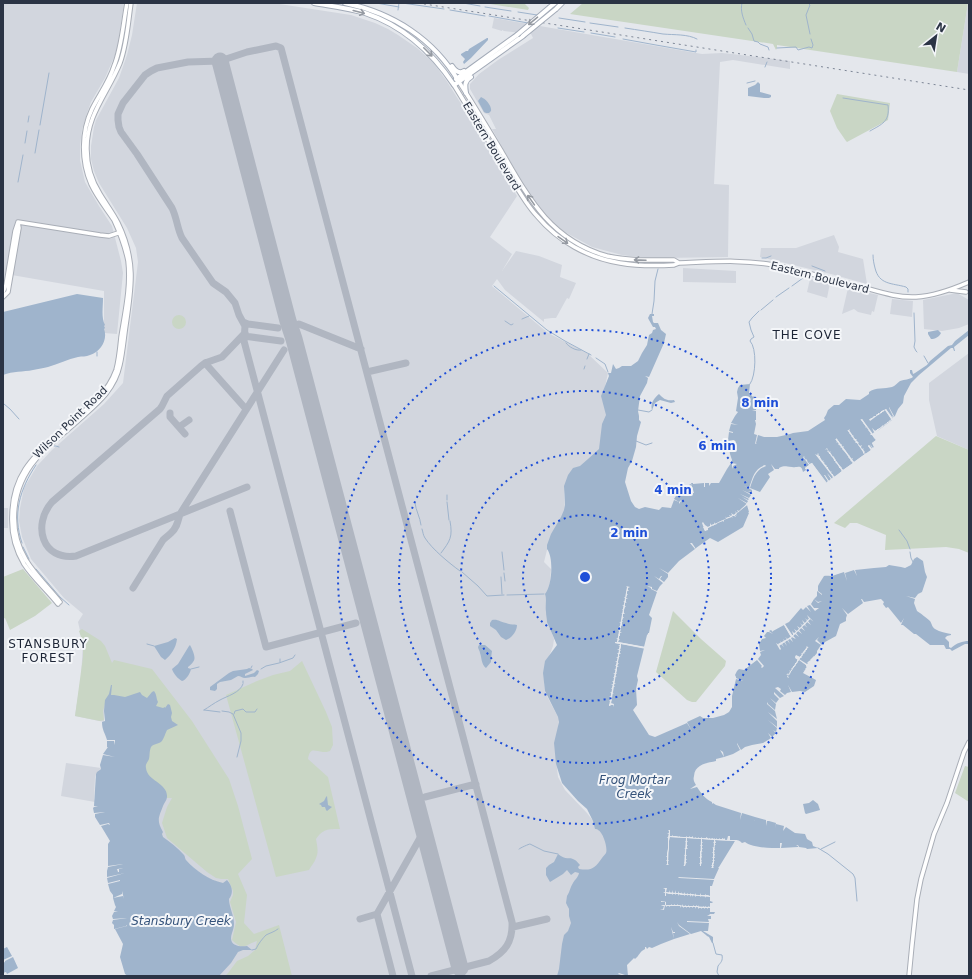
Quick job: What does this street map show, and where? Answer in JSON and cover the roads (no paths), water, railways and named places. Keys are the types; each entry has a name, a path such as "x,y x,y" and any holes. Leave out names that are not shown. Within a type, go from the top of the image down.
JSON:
{"main road":[{"name":"Eastern Boulevard","path":"314,3 346,8 364,13 384,20 398,28 430,53 453,83"},
{"name":"Eastern Boulevard","path":"345,3 372,10 399,22 436,50 458,80"},
{"path":"458,80 517,35 555,3"},
{"path":"453,83 479,68 523,36 562,3"},
{"path":"445,61 455,70 463,72 480,59 485,58"},
{"path":"466,93 466,81 477,72 479,68"}],"street":[{"name":"Wilson Point Road","path":"121,232 91,184 85,163 84,142 86,125 91,111 108,81 117,59 127,3"},
{"name":"Wilson Point Road","path":"59,603 28,570 19,554 12,529 13,499 21,476 33,458 98,398 108,386 118,363 127,296 128,262 126,250 116,218 93,182 88,162 87,141 89,126 95,111 111,82 120,60 125,41 131,3"},
{"name":"Eastern Boulevard","path":"458,80 529,197 544,217 556,229 584,247 608,256 631,260 674,260 679,263"},
{"name":"Eastern Boulevard","path":"453,83 527,204 539,219 556,235 571,246 585,253 613,262 627,264 674,265 679,263 736,262 768,264 903,297 921,296 969,282"},
{"path":"18,222 109,236 121,232"},
{"path":"3,292 6,285 14,231 18,222"},
{"path":"3,298 8,292 18,232 18,222"},
{"path":"968,293 969,282"},
{"path":"958,286 968,293"},
{"path":"949,289 968,293"},
{"path":"909,976 917,899 921,879 934,834 969,742"}],"water":[{"path":"487,38 488,40 464,64 463,62 465,59 461,54"},
{"path":"758,82 760,84 760,92 771,95 771,97 764,98 748,96 748,88"},
{"path":"481,97 490,105 491,111 489,113 484,112 478,101"},
{"path":"77,294 103,298 105,337 103,345 97,351 88,356 74,358 48,367 3,375 3,312"},
{"name":"Frog Mortar Creek","path":"650,314 654,314 654,316 652,316 653,322 658,323 661,330 666,334 664,343 649,377 645,376 648,378 647,383 640,396 638,411 639,420 641,422 636,447 632,461 628,468 625,482 631,501 635,507 639,509 645,507 659,510 662,507 671,508 674,500 679,502 674,499 681,490 691,484 694,493 691,483 704,483 705,487 705,483 709,483 709,486 711,483 719,483 732,460 728,440 729,432 733,433 729,431 731,424 738,425 731,423 738,412 736,411 738,398 737,392 740,385 750,384 749,393 753,397 754,396 755,398 753,400 755,399 757,401 756,410 752,410 756,411 754,434 757,435 755,444 757,443 758,435 764,437 777,437 808,431 825,420 824,418 828,410 834,405 839,405 846,399 860,400 869,394 871,390 892,387 900,381 913,377 910,370 912,370 913,374 927,365 969,330 969,335 954,347 955,351 951,348 911,383 904,396 903,403 895,416 892,418 893,420 886,409 885,410 892,420 876,432 883,426 875,431 872,428 875,432 872,434 862,419 861,420 876,440 872,443 874,447 872,449 869,445 868,446 871,450 854,462 837,439 836,440 853,463 843,470 827,449 842,471 834,477 818,455 833,477 832,479 827,473 831,479 829,481 824,475 828,481 826,483 812,463 805,468 806,470 803,472 799,467 784,466 779,469 775,469 771,464 774,470 768,474 770,477 760,492 750,488 753,478 757,472 766,466 765,465 758,469 754,474 749,488 744,486 752,490 752,492 748,491 752,493 751,494 742,490 751,495 749,498 740,494 749,499 748,500 742,497 748,501 742,510 747,505 749,512 743,527 718,542 710,538 696,549 692,543 690,543 695,549 679,561 668,573 659,568 668,574 668,577 664,582 660,579 662,576 659,579 654,576 663,583 657,591 652,589 652,587 647,586 651,589 657,592 649,615 652,618 644,647 618,642 627,587 617,642 615,642 620,644 609,706 614,705 611,704 621,644 644,648 637,676 637,705 633,710 649,735 655,737 687,723 692,731 687,722 700,716 703,718 713,718 729,712 732,707 732,696 736,679 743,681 736,678 735,675 739,669 744,670 757,660 762,668 764,666 758,659 761,655 760,652 765,650 760,651 759,644 762,639 766,638 764,636 767,632 773,634 769,631 771,630 773,632 784,625 791,637 778,644 779,646 792,637 796,639 793,636 810,619 793,635 785,624 789,622 801,608 803,610 806,607 811,612 807,606 810,605 815,611 819,608 814,608 811,604 814,599 817,596 817,591 822,595 818,591 818,586 824,576 832,576 844,572 847,581 845,573 854,570 857,576 855,570 886,567 889,565 905,568 911,565 917,557 923,561 927,577 922,592 915,598 906,596 915,599 914,603 917,611 930,621 934,628 941,632 951,634 945,638 949,642 949,647 951,648 964,641 969,641 969,644 965,644 952,651 950,649 946,649 944,645 930,645 901,625 904,618 901,623 888,607 886,608 881,599 864,602 861,599 863,603 848,614 842,608 847,615 846,621 840,624 836,636 822,645 817,640 819,637 815,641 821,645 817,653 807,665 799,660 807,667 803,673 816,680 814,686 805,692 792,692 788,685 791,692 785,695 780,691 781,689 778,687 775,688 784,696 780,698 774,692 779,699 776,703 770,698 776,704 775,710 768,704 768,702 767,704 775,711 777,719 768,712 777,721 777,727 768,720 777,728 776,732 773,730 776,733 772,737 768,733 771,738 768,740 763,743 745,747 741,750 737,743 740,750 733,754 724,757 716,759 716,761 705,763 695,772 694,781 696,785 690,789 697,787 705,798 712,802 712,804 713,803 741,813 740,820 742,813 766,820 766,826 767,821 769,821 776,823 775,828 776,824 784,826 783,831 786,827 795,833 805,834 807,839 812,842 813,846 818,848 807,849 799,847 798,845 796,846 798,847 781,848 782,843 780,843 780,848 762,847 745,842 742,843 738,840 729,840 729,836 728,840 669,836 669,830 667,865 669,837 686,838 684,866 687,838 701,839 700,866 702,839 714,840 713,868 715,840 735,841 718,867 719,868 714,879 678,877 714,880 712,886 710,886 710,896 666,892 666,888 665,896 666,893 710,897 710,901 713,902 710,903 710,907 666,905 666,902 661,901 665,902 664,905 710,908 710,912 715,912 714,914 707,916 711,916 711,919 708,919 709,922 687,921 709,923 708,931 703,931 713,937 713,943 709,937 701,931 691,934 677,922 679,926 690,934 652,948 649,947 647,949 645,947 637,958 634,958 627,965 628,976 619,973 618,974 625,976 557,976 564,935 568,931 571,923 569,909 566,903 567,896 579,873 575,872 571,875 567,870 550,882 546,875 546,868 554,862 558,854 565,858 576,860 580,865 578,867 579,869 587,870 593,868 606,854 606,844 600,831 595,829 587,809 562,783 556,764 554,743 559,722 545,691 543,673 545,661 557,645 547,622 546,614 545,594 551,579 551,559 547,545 551,534 564,510 564,486 568,475 573,468 580,466 599,449 602,424 606,415 601,396 609,376 608,373 611,373 613,364 616,369 622,366 631,366 638,361 647,345 649,335 656,329 653,327 648,318","holes":["849,430 865,454 848,431","730,517 705,531 703,527 708,527","806,646 808,647 790,673 798,660 795,658 796,656 800,657 807,647"]},
{"path":"938,330 941,333 937,338 931,339 928,332"},
{"path":"659,394 665,399 674,400 675,402 671,403 660,400 655,403 652,410 653,401"},
{"path":"492,620 517,625 517,627 512,636 506,640 490,626"},
{"path":"175,638 177,639 174,648 165,660 161,657 154,646 168,642"},
{"path":"190,645 194,654 194,660 188,667 191,669 189,675 182,681 176,676 172,669 178,664"},
{"path":"479,645 485,645 492,651 491,662 486,668 482,663 478,648"},
{"path":"249,668 253,670 245,674 245,676 254,673 257,670 259,671 255,677 245,678 238,676 231,680 220,682 217,684 217,689 215,691 210,690 210,687 229,673"},
{"name":"Stansbury Creek","path":"112,685 111,695 125,697 140,692 147,698 154,691 158,702 156,706 165,708 168,704 170,705 172,721 178,725 167,730 162,741 151,747 149,759 146,764 147,772 164,788 166,792 167,798 160,813 159,819 163,837 179,850 184,855 186,860 198,871 218,882 223,883 227,880 229,882 232,889 232,894 229,899 234,924 231,937 232,943 240,946 247,946 252,950 243,950 238,952 231,963 219,976 128,976 125,974 120,957 123,944 115,929 127,925 114,929 114,925 112,923 113,920 127,918 113,919 112,916 114,912 118,911 114,911 116,907 108,884 120,880 108,883 107,878 125,873 107,877 108,867 123,864 108,866 108,844 110,841 101,826 108,824 110,825 109,823 100,825 95,817 95,814 105,812 94,813 93,808 98,807 94,806 96,774 101,769 100,765 103,755 115,757 103,754 108,747 107,741 114,741 115,745 115,740 107,740 102,725 102,722 105,721 105,700","holes":["122,891 124,899 123,896 113,898 122,894"]},
{"path":"327,796 328,805 332,807 327,811 325,807 322,807 319,804 324,801"},
{"path":"813,800 818,804 820,810 806,814 803,804 809,803"},
{"path":"7,947 12,956 3,960 3,949"},
{"path":"13,957 18,968 7,974 6,972 3,973 3,963"}],"waterway":[{"path":"376,3 399,7"},
{"path":"398,10 399,3"},
{"path":"402,3 444,9"},
{"path":"463,3 480,6"},
{"path":"742,3 741,6 746,25"},
{"path":"808,3 810,5 806,15 810,34"},
{"path":"485,7 511,11"},
{"path":"450,10 485,16"},
{"path":"518,12 537,15"},
{"path":"489,16 528,23"},
{"path":"559,18 585,22"},
{"path":"590,23 618,27"},
{"path":"558,28 584,32"},
{"path":"625,28 663,34 685,35 697,39"},
{"path":"748,28 754,41 768,47 769,50"},
{"path":"591,33 615,37"},
{"path":"623,39 696,52 696,50"},
{"path":"777,48 796,47 798,50 809,47 812,48 813,45 811,39"},
{"path":"765,67 767,62"},
{"path":"40,125 49,73"},
{"path":"747,83 755,81"},
{"path":"843,98 888,105 888,115 884,122 870,131"},
{"path":"28,122 29,116"},
{"path":"35,153 39,130"},
{"path":"25,143 27,131"},
{"path":"18,182 23,155"},
{"path":"873,255 875,268 880,278 887,282 906,287 908,292"},
{"path":"762,258 771,256"},
{"path":"812,266 825,271"},
{"name":"Frog Mortar Creek","path":"652,314 655,281 658,269"},
{"path":"792,286 803,278 808,277"},
{"path":"494,286 547,330 591,355"},
{"path":"776,297 789,288"},
{"path":"761,310 773,300"},
{"path":"750,384 754,375 755,356 750,341 754,337 749,322 759,311"},
{"path":"914,313 914,347 917,352"},
{"path":"522,319 529,316"},
{"path":"505,321 511,325 513,324"},
{"path":"566,343 577,350 581,350"},
{"path":"587,359 589,354"},
{"path":"924,356 928,363"},
{"name":"Frog Mortar Creek","path":"596,358 605,364 608,372"},
{"path":"4,404 19,419"},
{"path":"638,410 649,412 652,410"},
{"path":"636,441 646,445 652,443"},
{"path":"54,446 59,447"},
{"path":"22,543 18,522 19,502 30,474 36,465"},
{"path":"447,495 447,500"},
{"path":"447,502 449,520"},
{"path":"415,503 421,525"},
{"path":"441,553 447,545 451,535 450,521"},
{"path":"422,529 424,537 432,547 460,571"},
{"path":"899,530 907,541 910,549"},
{"path":"23,547 29,559"},
{"path":"502,552 504,570"},
{"path":"910,552 913,562"},
{"path":"36,569 60,597 69,605"},
{"path":"462,572 487,596 504,595"},
{"path":"504,573 505,581"},
{"path":"501,577 502,594"},
{"path":"507,595 544,594"},
{"path":"147,644 154,646"},
{"path":"261,669 266,666 293,658 295,655"},
{"path":"191,669 199,667"},
{"path":"204,710 236,692 243,684"},
{"path":"234,714 235,711 243,709 246,712 255,712 257,709"},
{"path":"204,710 220,712"},
{"path":"222,711 233,714 241,733 241,741 237,757"},
{"path":"821,849 835,842"},
{"name":"Frog Mortar Creek","path":"519,849 530,844 544,851 558,854"},
{"path":"818,848 853,874 855,878 857,901"},
{"path":"252,950 256,949 266,935 278,929"},
{"name":"Frog Mortar Creek","path":"713,943 716,954 722,955 722,960 718,966 717,972 719,976"}],"railway":[{"path":"418,3 969,90"}],"district":[{"name":"THE COVE","path":"807,335"},
{"name":"STANSBURY FOREST","path":"48,651"}]}
